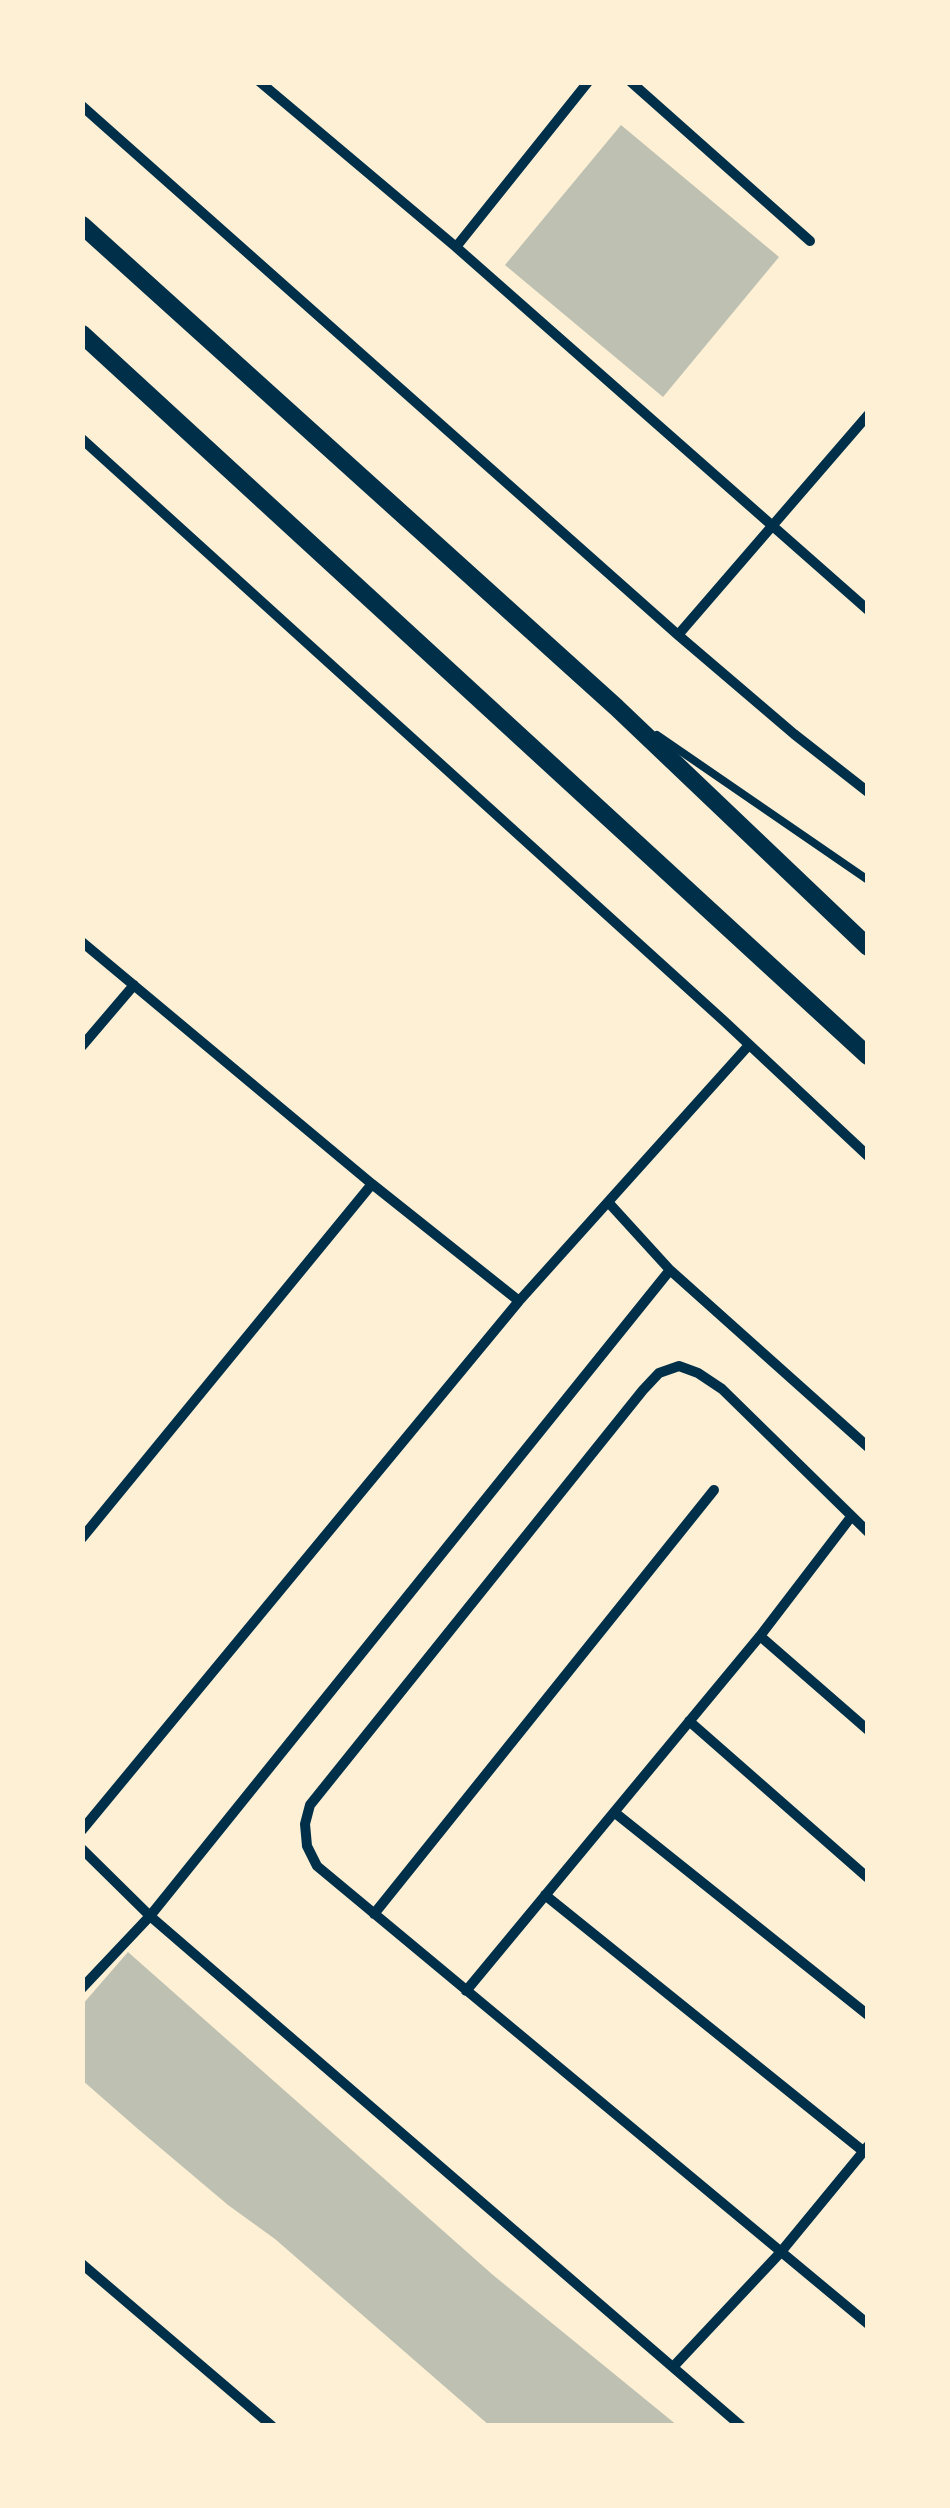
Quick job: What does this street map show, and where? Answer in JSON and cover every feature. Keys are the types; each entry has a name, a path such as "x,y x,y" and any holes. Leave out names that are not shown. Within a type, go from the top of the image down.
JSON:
{"street":[{"path":"260,82 456,247 868,610"},
{"path":"456,247 588,82"},
{"path":"631,82 810,241"},
{"path":"82,106 678,635 868,792"},
{"path":"82,225 616,708 868,946"},
{"path":"82,334 868,1056"},
{"path":"678,635 868,415"},
{"path":"82,439 868,1156"},
{"path":"82,942 372,1184 520,1300"},
{"path":"82,1046 134,984"},
{"path":"82,1830 520,1300 749,1045"},
{"path":"82,1538 372,1184"},
{"path":"608,1202 670,1270 868,1447"},
{"path":"82,1988 150,1916 670,1270"},
{"path":"868,1532 722,1389 679,1366 659,1373 310,1805 305,1824 307,1846 317,1866 868,2324"},
{"path":"374,1914 714,1490"},
{"path":"466,1990 760,1636 851,1517"},
{"path":"760,1636 868,1730"},
{"path":"690,1721 868,1878"},
{"path":"614,1812 868,2015"},
{"path":"82,1849 150,1916 741,2426"},
{"path":"545,1895 865,2148 780,2253 674,2367"},
{"path":"82,2264 272,2426"}],"lane":[{"path":"616,708 868,880"}],"building":[{"path":"621,125 779,257 663,397 505,265"},
{"path":"128,1952 493,2275 678,2426 490,2426 275,2239 138,2129 82,2080 82,2005"}]}
